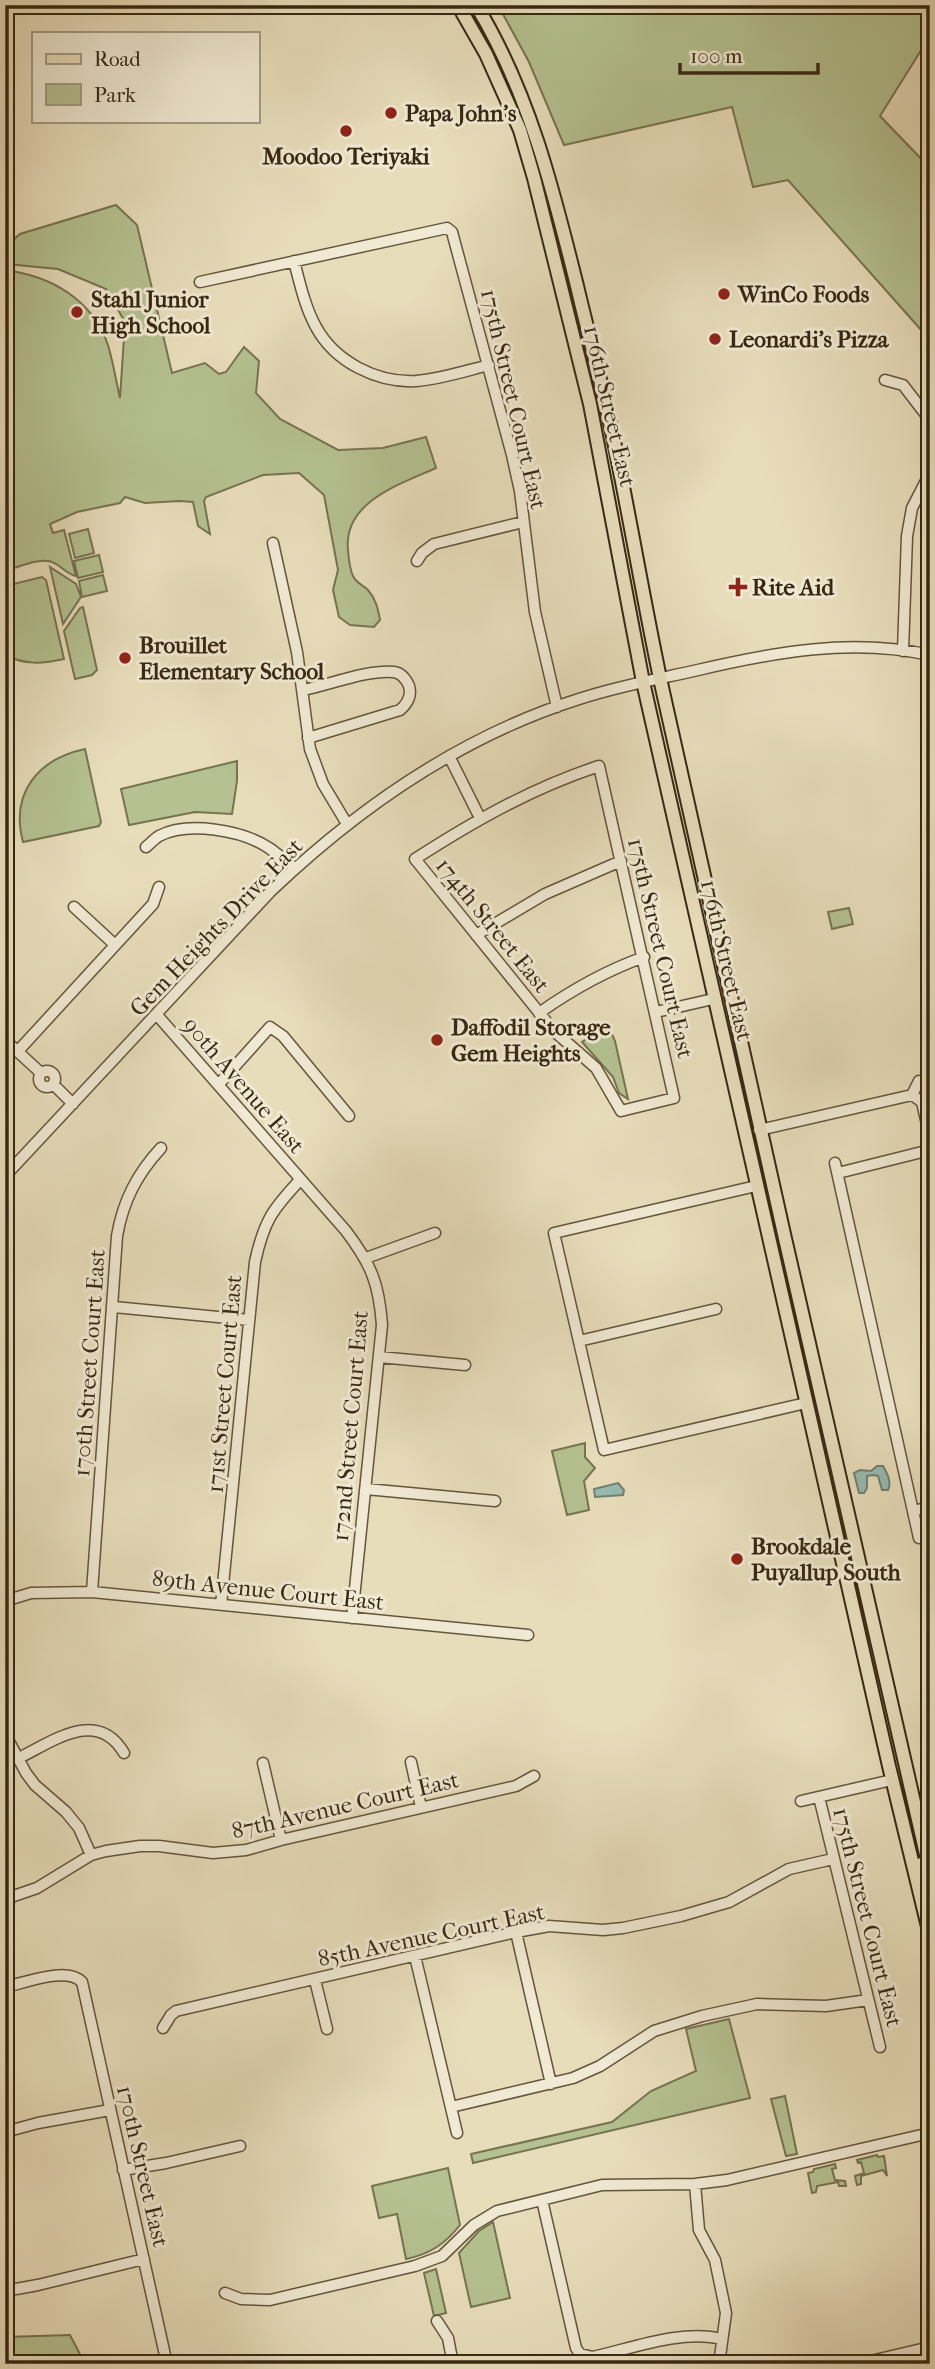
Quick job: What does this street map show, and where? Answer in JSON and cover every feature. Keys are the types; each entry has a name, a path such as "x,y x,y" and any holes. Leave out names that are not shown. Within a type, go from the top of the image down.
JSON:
{"main road":[{"name":"176th Street East","path":"458,5 486,54 520,130 590,404 643,682 713,999 930,1935"},
{"name":"176th Street East","path":"476,5 488,25 532,121 547,169 611,425 660,678 804,1328 930,1872"},
{"path":"723,1039 736,1065 750,1127 760,1130"},
{"path":"756,1186 764,1190 787,1284 804,1328"},
{"path":"806,1406 820,1438 839,1515 848,1520"},
{"path":"892,1780 901,1785 923,1841 930,1897"}],"street":[{"name":"175th Street Court East","path":"294,261 447,228 452,232 512,455 535,612 557,707"},
{"path":"200,282 294,261 305,301 317,329 346,360 360,369 382,377 413,381 489,365"},
{"path":"885,380 903,385 930,420"},
{"path":"903,651 907,536 912,508 930,473"},
{"path":"417,561 422,553 434,544 523,522"},
{"path":"274,543 303,690 315,769 346,824"},
{"name":"Gem Heights Drive East","path":"5,1176 158,1015 270,891 346,824 449,756 557,707 643,682 790,650 837,647 930,655"},
{"path":"303,690 393,671 403,677 410,689 407,704 400,710 309,738"},
{"path":"449,756 480,818"},
{"name":"175th Street Court East","path":"480,818 543,786 600,766 674,1098 621,1111"},
{"name":"174th Street East","path":"480,818 415,859 554,1031 596,1068 621,1111"},
{"path":"146,847 158,836 204,829 218,830 235,833 267,847 295,868"},
{"path":"476,935 545,894 621,861"},
{"path":"18,1051 153,904 159,887"},
{"path":"75,907 114,944"},
{"path":"539,1013 579,985 643,957"},
{"path":"656,1012 713,999"},
{"name":"90th Avenue East","path":"158,1015 300,1180"},
{"path":"219,1084 270,1027 283,1036 349,1116"},
{"path":"5,1040 41,1073 52,1073 55,1079 53,1084 73,1104"},
{"path":"912,1095 919,1082"},
{"path":"760,1130 912,1095 922,1102 930,1138"},
{"name":"170th Street Court East","path":"92,1592 120,1222 135,1181 161,1148"},
{"path":"919,1538 836,1168 930,1150"},
{"name":"172nd Street Court East","path":"300,1180 346,1231 366,1258 377,1284 381,1305 382,1325 352,1618"},
{"name":"171st Street Court East","path":"221,1605 255,1262 265,1223 300,1180"},
{"path":"756,1186 554,1233 604,1450 806,1406"},
{"path":"366,1258 435,1233"},
{"path":"114,1307 249,1320"},
{"path":"579,1341 716,1309"},
{"path":"379,1357 466,1366"},
{"path":"366,1489 495,1501"},
{"path":"913,1511 930,1507"},
{"name":"89th Avenue Court East","path":"5,1601 44,1592 92,1592 528,1635"},
{"path":"16,1759 72,1733 87,1729 96,1729 112,1736 124,1753"},
{"path":"5,1734 16,1759 35,1785 66,1812 79,1828 91,1855"},
{"path":"411,1762 421,1807"},
{"path":"263,1763 281,1840"},
{"name":"87th Avenue Court East","path":"5,1899 37,1888 91,1855 140,1846 159,1846 191,1852 246,1850 516,1786 534,1776"},
{"path":"801,1801 892,1780"},
{"name":"175th Street Court East","path":"819,1797 880,2047"},
{"name":"85th Avenue Court East","path":"163,2028 170,2015 176,2011 516,1932 550,1926 603,1930 681,1916 729,1902 789,1869 834,1859"},
{"path":"516,1932 551,2084"},
{"path":"415,1956 457,2133"},
{"name":"170th Street East","path":"5,1987 71,1974 82,1982 167,2364"},
{"path":"315,1980 327,2029"},
{"path":"451,2107 573,2078 600,2066 654,2031 702,2016 757,2004 826,2007 867,2000"},
{"path":"5,2132 110,2110"},
{"path":"225,2293 241,2299 270,2300 422,2264 442,2256 484,2217 501,2209 604,2185 695,2184 727,2180 930,2133"},
{"path":"123,2169 154,2166 240,2146"},
{"path":"695,2184 699,2230 715,2260 726,2313 719,2364"},
{"path":"542,2200 576,2348 580,2354 593,2357 684,2337 701,2336 722,2340"},
{"path":"5,2288 38,2285 144,2259"},
{"path":"437,2321 448,2339 453,2364"},
{"path":"858,2364 930,2347"}],"green space":[{"path":"498,5 930,5 930,36 880,116 930,168 930,340 788,180 753,187 732,107 564,145 529,62"},
{"name":"Stahl Junior High School","path":"116,205 137,225 172,373 205,363 219,374 226,372 244,347 259,361 256,393 280,419 338,450 383,448 426,437 436,468 377,497 364,507 349,533 348,550 352,573 371,593 377,608 380,620 374,627 350,625 339,617 333,590 338,570 324,495 299,473 263,475 206,497 204,501 210,534 198,526 193,502 145,503 125,497 120,503 77,512 50,524 53,533 64,530 76,576 45,561 5,571 5,270 54,284 68,292 92,315 108,345 120,398 125,322 106,289 58,269 7,264 5,247 20,234"},
{"path":"88,529 94,553 75,558 69,534"},
{"path":"99,555 103,572 78,578 74,561"},
{"path":"50,567 76,584 81,597 63,624"},
{"path":"103,575 107,591 82,597 79,581"},
{"path":"42,577 46,580 64,659 41,663 20,661 5,655 5,586"},
{"path":"83,607 97,670 92,675 75,679 64,631"},
{"path":"85,749 101,822 99,826 23,842 21,808 32,781 54,761"},
{"path":"237,761 232,814 195,812 129,825 121,789"},
{"path":"849,908 853,924 832,929 828,912"},
{"path":"608,1025 615,1041 628,1099 619,1093 613,1077 582,1042"},
{"path":"585,1443 585,1457 595,1468 584,1481 589,1510 567,1515 552,1451"},
{"path":"729,2019 750,2098 473,2163 471,2154 612,2122 651,2091 696,2071 686,2029"},
{"path":"785,2096 797,2154 786,2156 771,2099"},
{"path":"884,2156 887,2176 883,2170 861,2176 861,2184 857,2185 855,2176 864,2173 861,2162 858,2163 857,2160"},
{"path":"835,2164 836,2168 832,2169 835,2180 845,2181 846,2186 839,2186 838,2182 817,2186 816,2192 812,2193 808,2173"},
{"path":"448,2168 460,2225 449,2238 436,2247 406,2259 397,2214 379,2218 372,2186"},
{"path":"493,2222 510,2298 471,2307 459,2253 479,2231"},
{"path":"436,2269 446,2313 434,2316 424,2273"},
{"path":"70,2335 85,2364 5,2364 5,2337"}],"water":[{"path":"877,1466 883,1466 886,1472 888,1490 882,1490 878,1476 873,1475 867,1476 867,1488 864,1493 859,1493 854,1473 860,1470 871,1471"},
{"path":"618,1483 624,1490 623,1495 595,1497 594,1489"}],"place":[{"name":"Papa John's","path":"391,113"},
{"name":"Moodoo Teriyaki","path":"346,131"},
{"name":"WinCo Foods","path":"724,294"},
{"name":"Stahl Junior High School","path":"77,312"},
{"name":"Leonardi's Pizza","path":"715,339"},
{"name":"Rite Aid","path":"738,587"},
{"name":"Brouillet Elementary School","path":"125,658"},
{"name":"Daffodil Storage Gem Heights","path":"437,1040"},
{"name":"Brookdale Puyallup South","path":"737,1559"}]}
